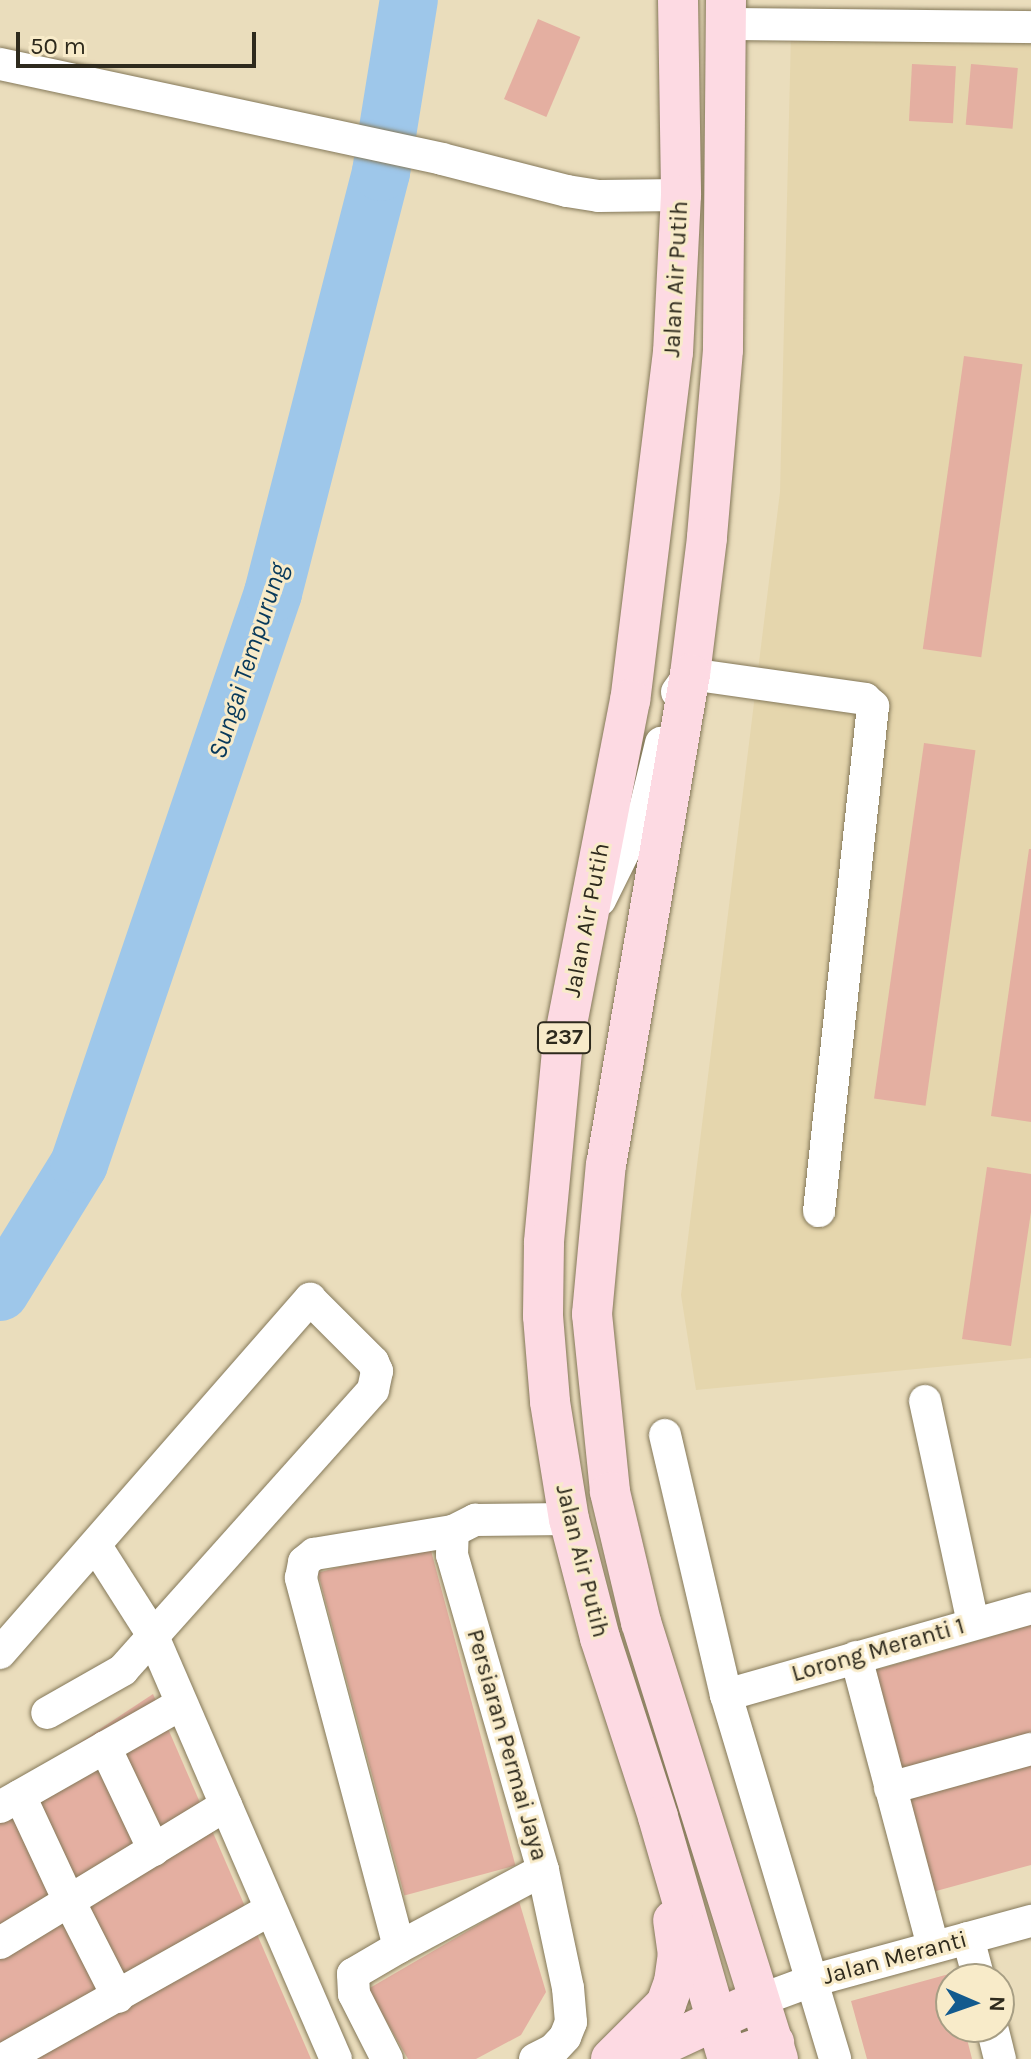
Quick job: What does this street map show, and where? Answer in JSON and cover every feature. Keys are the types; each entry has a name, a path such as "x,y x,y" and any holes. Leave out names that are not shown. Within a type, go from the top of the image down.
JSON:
{"main road":[{"name":"Jalan Air Putih","path":"678,0 681,195 673,352 630,700 562,1051 544,1243 543,1316 550,1402 569,1519 600,1638 658,1817 728,2059"},
{"name":"Jalan Air Putih","path":"727,12 723,350 707,538 690,674 606,1163 592,1314 610,1492 641,1622 776,2051"},
{"path":"611,2059 654,2019 666,2004 674,1982 678,1955 658,1817"},
{"path":"633,2059 760,2000"},
{"path":"728,2059 776,2051"}],"street":[{"path":"727,12 1031,27"},
{"path":"0,64 326,137 442,159 588,194 681,195"},
{"path":"583,933 645,809 670,701 690,674 865,699 873,706 819,1211"},
{"path":"0,1653 310,1299 373,1362 377,1371 373,1390 123,1670 47,1713"},
{"path":"925,1401 973,1623"},
{"path":"665,1435 726,1695 835,2059"},
{"path":"399,1947 301,1578 304,1562 314,1554 453,1531 475,1520 569,1519"},
{"name":"Persiaran Permai Jaya","path":"453,1531 452,1555 543,1870 568,1988 571,2022 565,2037 553,2050 535,2059"},
{"path":"96,1546 152,1634 336,2059"},
{"name":"Lorong Meranti 1","path":"726,1695 1031,1608"},
{"path":"856,1657 933,1947"},
{"path":"118,1997 69,1901 10,1801 181,1704"},
{"path":"105,1747 154,1850"},
{"path":"890,1788 1031,1749"},
{"path":"0,1943 226,1805"},
{"path":"387,2059 354,1994 353,1974 543,1870"},
{"path":"6,2048 118,1997 270,1910"},
{"name":"Jalan Meranti","path":"760,2000 811,1981 1031,1921"},
{"path":"968,1938 975,1963"}],"shaded area":[{"path":"791,33 1031,37 1031,1358 696,1390 681,1295 780,492"}],"building":[{"path":"538,19 580,37 546,117 504,99"},
{"path":"912,64 956,66 953,123 909,121"},
{"path":"971,64 1018,68 1013,129 966,125"},
{"path":"964,356 1022,364 981,657 923,649"},
{"path":"924,743 975,750 926,1106 874,1099"},
{"path":"1031,849 1031,1122 991,1116"},
{"path":"987,1167 1031,1174 1031,1212 1011,1346 962,1339"},
{"path":"429,1543 515,1866 404,1895 318,1573"},
{"path":"1031,1625 1031,1734 898,1772 869,1672"},
{"path":"153,1694 311,2059 0,2059 0,1795"},
{"path":"1031,1757 1031,1865 929,1893 902,1793"},
{"path":"519,1901 546,1992 521,2035 476,2059 408,2059 368,1989"},
{"path":"935,1978 935,2043 968,2043 972,2059 867,2059 851,2001"}],"waterway":[{"name":"Sungai Tempurung","path":"0,1292 79,1164 273,593 381,172 409,0"}]}
